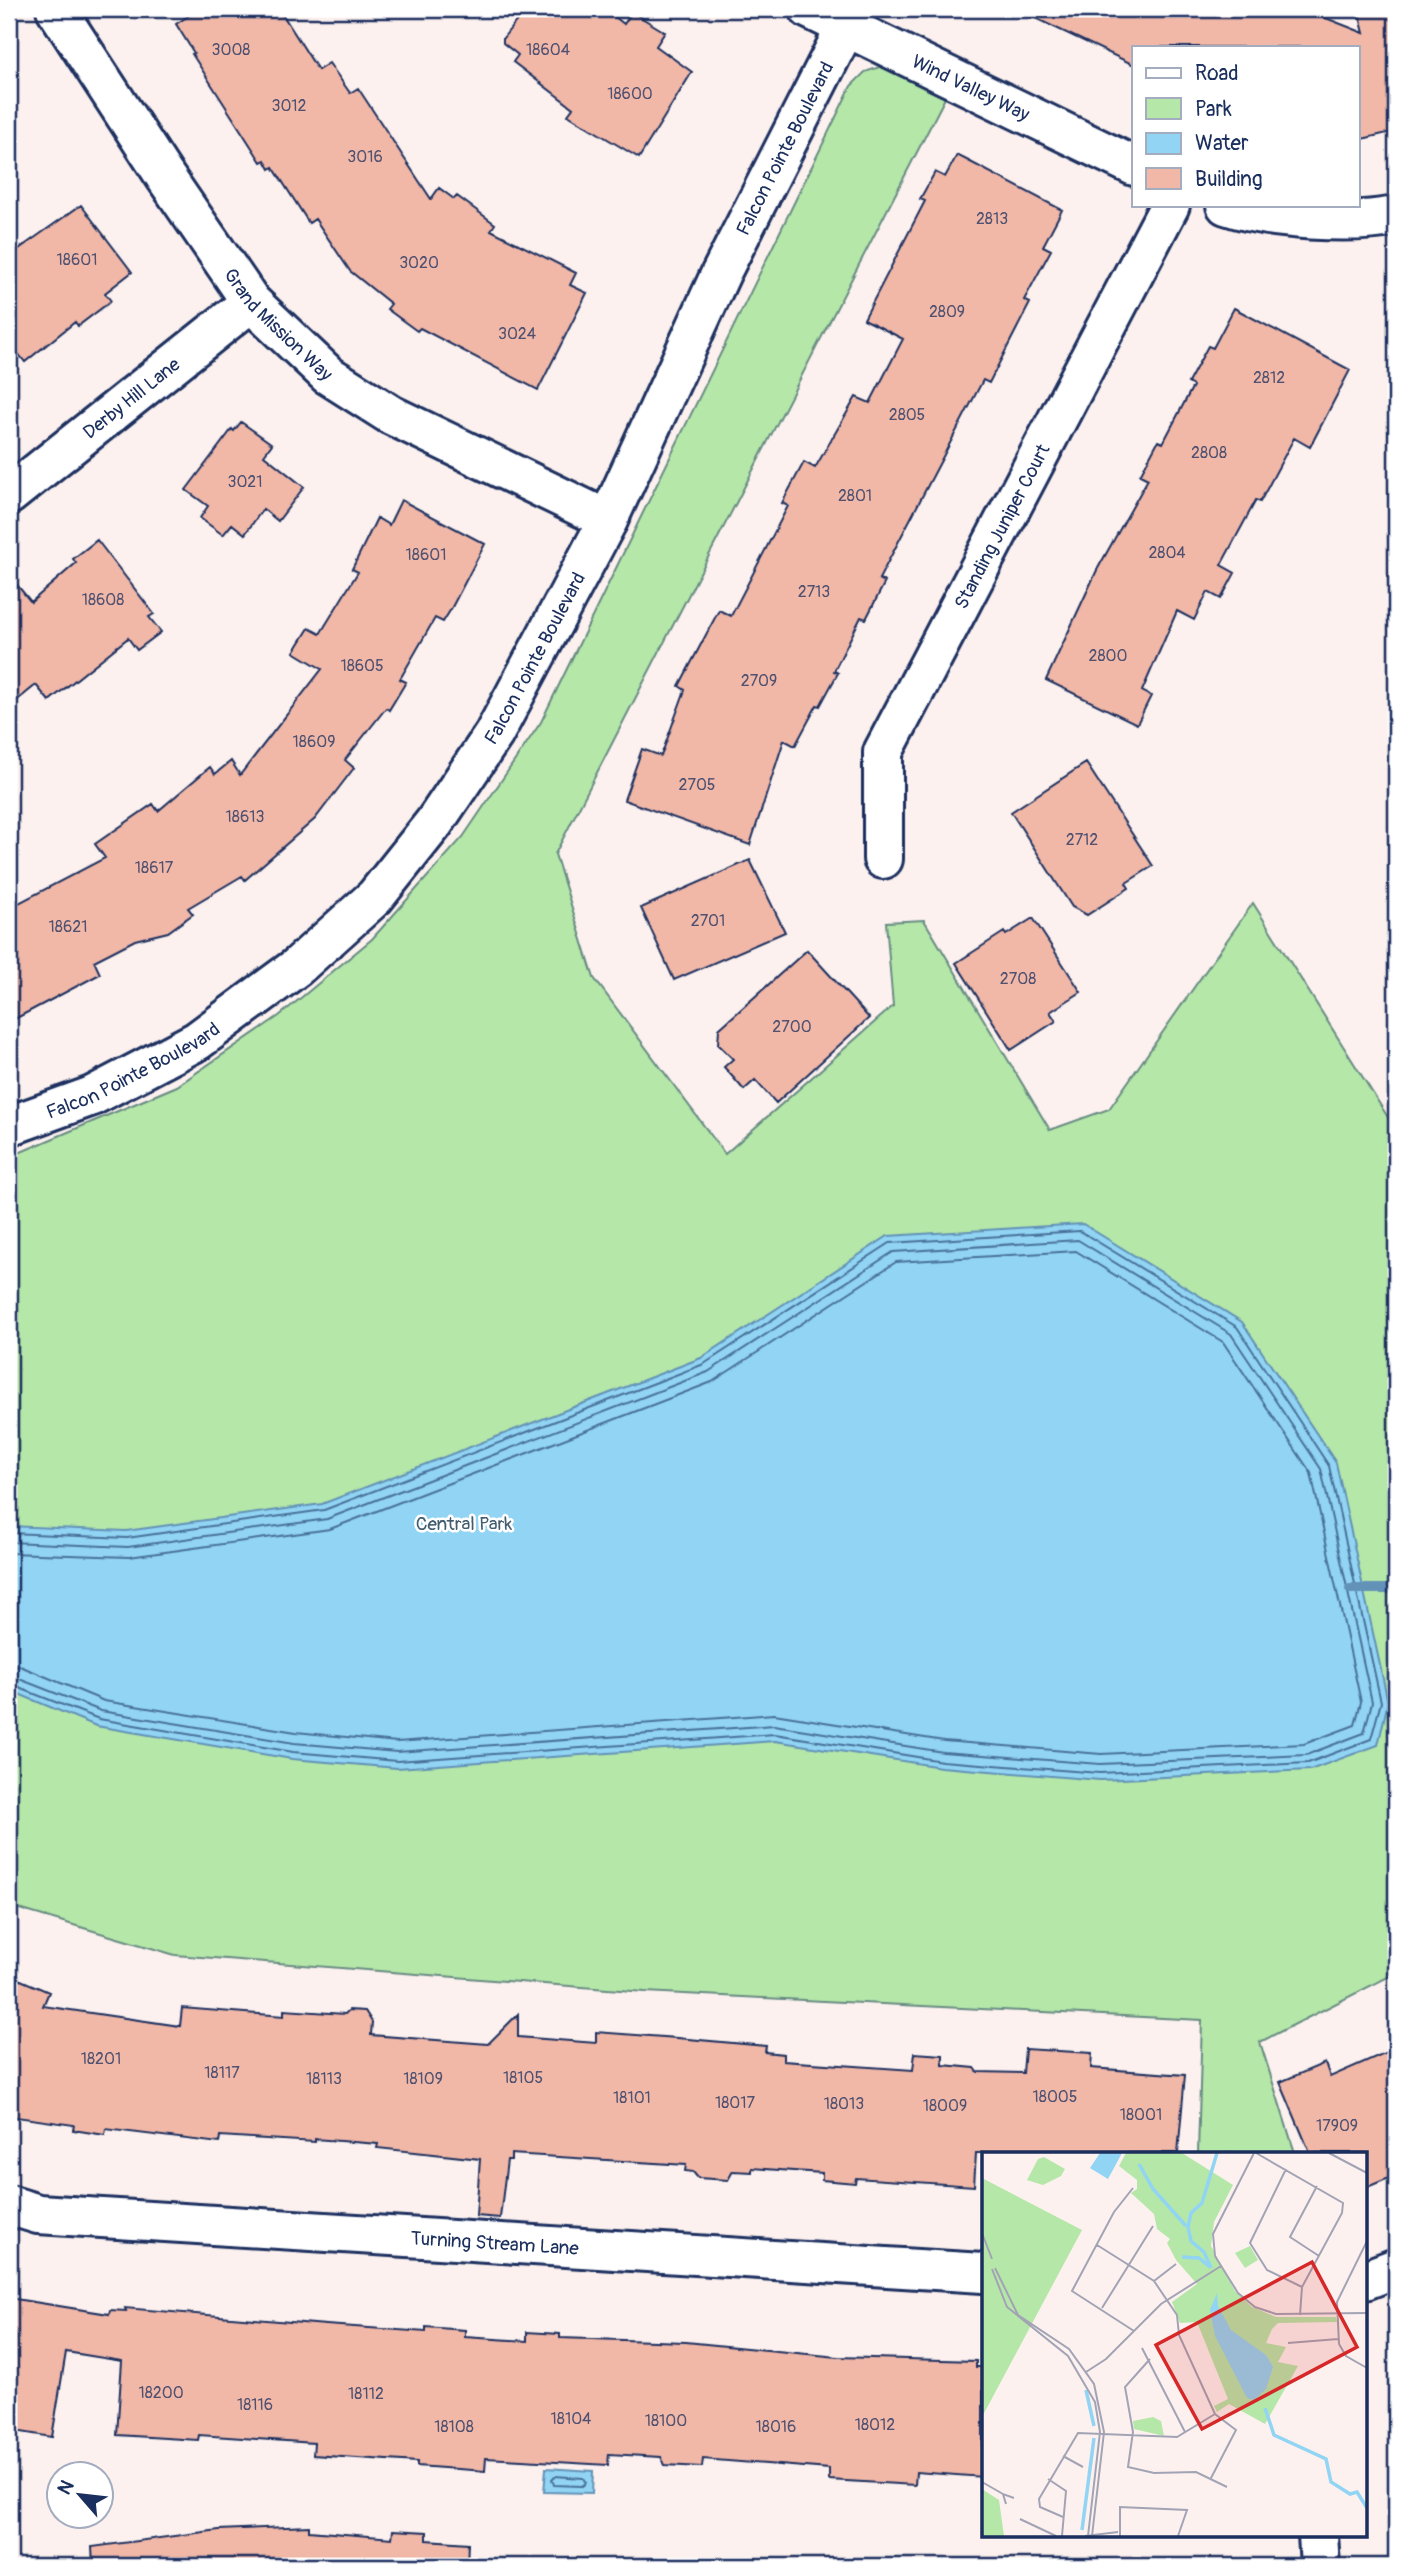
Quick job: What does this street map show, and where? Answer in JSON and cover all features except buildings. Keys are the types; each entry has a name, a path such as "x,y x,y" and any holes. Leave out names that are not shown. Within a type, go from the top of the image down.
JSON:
{"street":[{"name":"Grand Mission Way","path":"56,9 163,174 251,302 328,375 391,415 608,520"},
{"name":"Wind Valley Way","path":"810,9 851,18 1132,165"},
{"name":"Falcon Pointe Boulevard","path":"9,1126 92,1096 197,1041 297,967 375,897 434,823 494,734 608,520 721,273 851,18"},
{"name":"Standing Juniper Court","path":"883,859 883,752 1169,206"},
{"path":"1229,206 1254,215 1327,219 1396,216"},
{"name":"Derby Hill Lane","path":"9,495 251,302"},
{"name":"Turning Stream Lane","path":"9,2205 38,2214 982,2273"},
{"path":"1366,2280 1396,2268"},
{"path":"1318,2536 1320,2566"}],"green space":[{"name":"Central Park","path":"885,65 947,94 555,854 594,978 725,1154 893,1006 886,922 924,920 1050,1130 1109,1109 1253,903 1396,1130 1396,1973 1260,2042 1295,2152 1198,2152 1202,2020 645,1992 175,1955 9,1906 9,1157 177,1086 279,1016 372,939 463,837 541,722 851,86 865,72"}],"water":[{"path":"1083,1224 1242,1322 1336,1463 1388,1702 1378,1745 1310,1770 1100,1780 941,1767 775,1741 397,1768 292,1759 96,1726 9,1690 9,1526 126,1531 322,1504 701,1358 888,1236"},
{"path":"546,2468 593,2471 592,2493 544,2492"}],"waterway":[{"path":"1350,1589 1396,1589"}]}
